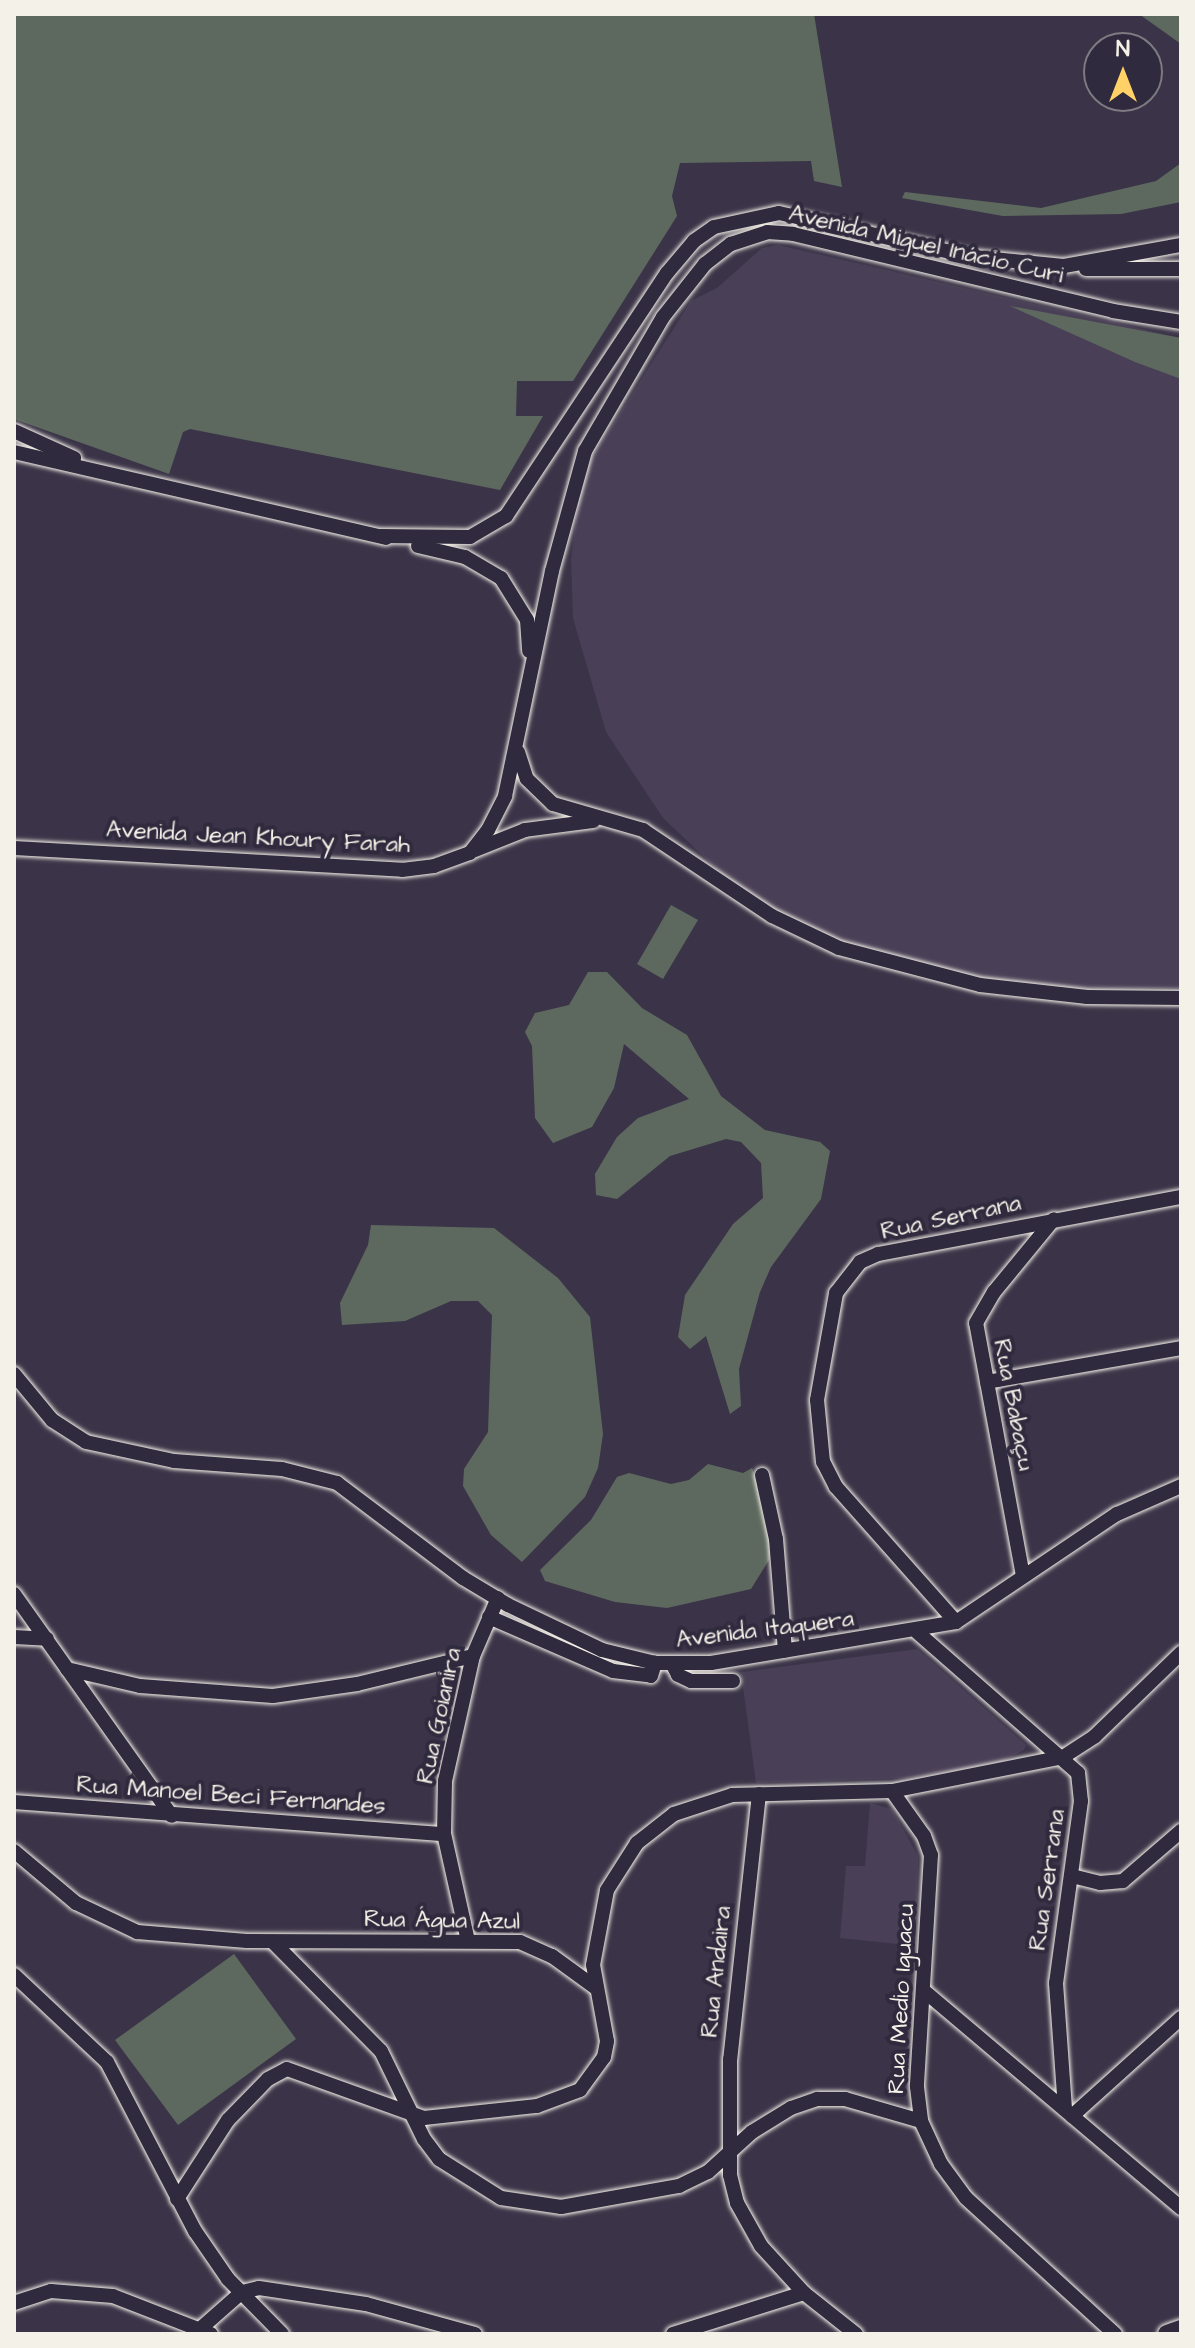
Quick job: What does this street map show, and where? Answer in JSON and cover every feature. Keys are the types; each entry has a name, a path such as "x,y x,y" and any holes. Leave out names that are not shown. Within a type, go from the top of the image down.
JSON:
{"main road":[{"path":"1167,2334 1181,2329"}],"street":[{"name":"Avenida Miguel Inácio Curi","path":"380,536 470,537 506,516 545,463 667,273 694,241 714,227 779,213 973,257 1064,266 1181,245"},
{"name":"Avenida Miguel Inácio Curi","path":"1181,320 1154,319 793,234 758,234 717,251 663,317 585,451 530,671 516,741 521,768 538,792 553,804 655,837 772,916 839,948 980,985 1087,997 1181,998"},
{"path":"1064,266 1126,272 1181,269"},
{"path":"14,431 93,467"},
{"path":"14,452 93,467 465,557 501,578 527,620 530,671"},
{"path":"470,853 505,796 516,741"},
{"name":"Avenida Miguel Inácio Curi","path":"470,853 548,824 613,821"},
{"name":"Avenida Jean Khoury Farah","path":"14,848 381,870 434,866 470,853"},
{"name":"Rua Serrana","path":"956,1622 836,1487 823,1462 817,1400 828,1322 836,1293 860,1262 1054,1219 1181,1197"},
{"name":"Rua Babaçu","path":"1023,1576 977,1333 979,1313 1054,1219"},
{"path":"987,1382 1181,1348"},
{"name":"Avenida Itaquera","path":"14,1374 52,1420 86,1442 174,1461 282,1469 337,1483 498,1598 602,1650 673,1665 917,1632 956,1622 1126,1509 1181,1486"},
{"path":"762,1475 776,1539 785,1651"},
{"path":"14,1594 172,1816"},
{"name":"Rua Goianira","path":"468,1941 444,1834 445,1781 473,1656 498,1598"},
{"path":"489,1617 613,1671 651,1676 655,1663"},
{"name":"Rua Serrana","path":"917,1632 1074,1767 1080,1784 1072,1876 1056,1983 1068,2113"},
{"path":"14,1637 47,1639"},
{"path":"177,2199 228,2120 280,2071 302,2070 424,2118 505,2112 580,2090 604,2057 607,2041 593,1965 600,1914 618,1868 637,1843 674,1814 706,1800 759,1794 892,1791 1063,1757 1095,1736 1181,1653"},
{"path":"67,1669 140,1686 273,1696 357,1684 473,1656"},
{"path":"673,1665 678,1675 691,1681 733,1681"},
{"name":"Rua Medio Iguacu","path":"892,1791 924,1836 931,1855 917,2087 921,2121 941,2164 966,2198 1115,2334"},
{"name":"Rua Andaira","path":"759,1794 730,2059 728,2155 747,2222 761,2246 804,2293 856,2334"},
{"name":"Rua Manoel Beci Fernandes","path":"14,1802 444,1834"},
{"path":"1072,1876 1100,1883 1123,1881 1181,1831"},
{"name":"Rua Água Azul","path":"14,1851 76,1903 137,1932 273,1942 468,1941 537,1947 596,1988"},
{"path":"273,1942 361,2025 381,2051 411,2112 439,2159 467,2181 501,2198 534,2206 641,2196 679,2186 708,2172 791,2108 817,2099 845,2099 921,2121"},
{"path":"14,1975 59,2011 107,2062 177,2199 211,2255 282,2334"},
{"path":"923,1990 1181,2208"},
{"path":"1068,2113 1181,2018"},
{"path":"14,2303 51,2291 113,2296 206,2332 242,2292 259,2288 329,2297 475,2334"},
{"path":"673,2334 804,2293"}],"shaded area":[{"path":"778,245 1181,338 1181,988 1049,989 952,973 854,947 791,922 733,884 663,818 606,732 573,618 571,559 579,497 591,459 691,301 717,288 762,248"},
{"path":"917,1649 1026,1745 1024,1750 1001,1762 907,1778 756,1783 741,1672"},
{"path":"870,1803 892,1809 918,1856 916,1946 840,1938 846,1866 865,1866"}],"green space":[{"path":"14,14 814,14 842,187 814,181 811,161 680,163 672,196 677,216 573,381 517,381 516,416 543,416 500,490 190,429 183,432 169,474 14,419"},
{"path":"1139,14 1181,14 1181,44"},
{"path":"1181,163 1181,202 1121,214 1003,216 902,198 905,192 1041,208 1156,181"},
{"path":"1010,306 1181,338 1181,379 1135,362"},
{"path":"671,905 698,920 663,979 637,964"},
{"path":"588,972 607,972 642,1008 687,1035 721,1096 765,1130 820,1142 830,1151 821,1199 771,1267 760,1292 739,1369 741,1406 730,1414 706,1336 690,1349 678,1337 685,1295 733,1224 763,1198 761,1163 741,1142 726,1139 670,1156 617,1199 596,1195 595,1174 617,1137 638,1118 689,1099 624,1044 614,1088 592,1127 553,1143 535,1118 532,1046 525,1032 535,1013 569,1005"},
{"path":"371,1225 494,1228 558,1278 590,1317 603,1434 598,1468 585,1497 522,1562 491,1535 463,1486 464,1469 488,1432 492,1315 478,1301 451,1301 405,1321 342,1325 340,1303 368,1245"},
{"path":"708,1464 743,1473 752,1468 759,1484 771,1535 769,1560 751,1589 667,1608 615,1602 545,1581 540,1570 591,1520 617,1477 629,1473 671,1484 689,1480"},
{"path":"234,1954 296,2039 178,2125 115,2040"}]}
